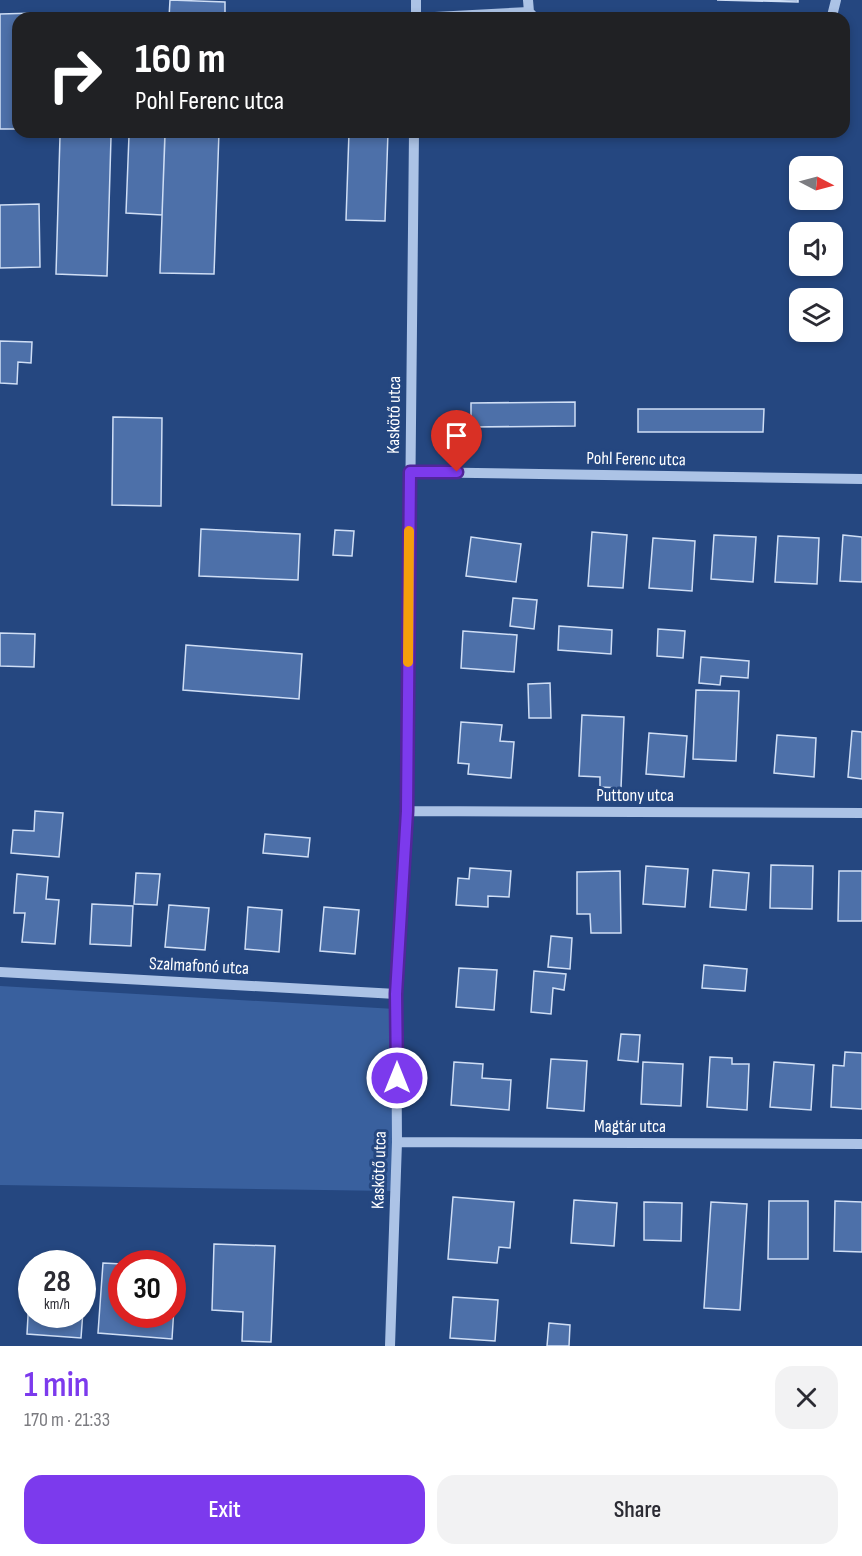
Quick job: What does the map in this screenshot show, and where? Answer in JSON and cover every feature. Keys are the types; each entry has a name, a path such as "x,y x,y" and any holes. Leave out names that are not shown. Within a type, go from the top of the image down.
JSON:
{"street":[{"name":"Kaskötő utca","path":"390,1346 397,1142 396,994 407,811 414,138"},
{"name":"Pohl Ferenc utca","path":"410,472 862,480"},
{"name":"Puttony utca","path":"407,811 862,813"},
{"name":"Szalmafonó utca","path":"0,972 396,994"},
{"name":"Magtár utca","path":"397,1142 862,1144"}],"shaded area":[{"path":"0,986 395,1009 393,1191 0,1185"}],"building":[{"path":"170,0 225,2 225,12 169,12"},
{"path":"717,0 798,0 798,2"},
{"path":"0,14 12,14 12,129 0,129"},
{"path":"60,138 111,138 107,276 56,274"},
{"path":"129,138 165,138 162,215 126,213"},
{"path":"165,138 219,138 214,274 160,273"},
{"path":"349,138 388,138 385,221 346,220"},
{"path":"39,204 40,267 0,268 0,205"},
{"path":"0,341 32,342 31,363 18,362 17,384 0,383"},
{"path":"575,402 575,426 471,427 471,403"},
{"path":"638,409 764,409 763,432 638,432"},
{"path":"113,417 162,418 161,506 112,505"},
{"path":"201,529 300,534 298,580 199,576"},
{"path":"335,530 354,531 352,556 333,555"},
{"path":"592,532 627,535 623,588 588,586"},
{"path":"714,535 756,537 753,582 711,579"},
{"path":"843,535 862,537 862,582 840,581"},
{"path":"778,536 819,538 817,584 775,582"},
{"path":"471,537 521,544 516,582 466,576"},
{"path":"653,538 695,541 692,591 649,588"},
{"path":"513,598 537,600 534,629 510,626"},
{"path":"559,626 612,630 611,654 558,650"},
{"path":"658,629 685,631 683,658 657,656"},
{"path":"463,631 517,635 514,672 461,668"},
{"path":"0,633 35,634 34,667 0,666"},
{"path":"186,645 302,654 299,699 183,690"},
{"path":"701,657 749,661 748,678 721,676 720,685 699,683"},
{"path":"550,683 551,718 529,718 528,684"},
{"path":"696,690 739,691 736,761 693,759"},
{"path":"582,715 624,717 621,788 600,787 600,777 579,776"},
{"path":"461,722 502,725 500,741 514,742 511,778 468,774 469,764 458,763"},
{"path":"852,731 862,732 862,779 848,777"},
{"path":"649,733 687,736 684,777 646,774"},
{"path":"777,735 816,738 814,777 774,773"},
{"path":"35,811 63,813 59,857 11,853 13,830 34,831"},
{"path":"265,834 310,838 308,857 263,853"},
{"path":"771,865 813,866 812,909 770,908"},
{"path":"646,866 688,869 685,907 643,904"},
{"path":"470,868 511,871 509,897 488,896 488,907 456,905 458,878 469,879"},
{"path":"713,870 749,873 746,910 710,907"},
{"path":"620,871 621,933 591,933 590,914 577,914 577,872"},
{"path":"839,871 862,871 862,921 838,921"},
{"path":"136,873 160,874 157,905 134,904"},
{"path":"17,874 48,877 46,899 59,900 55,944 22,942 25,913 14,913"},
{"path":"92,904 133,906 131,946 90,944"},
{"path":"169,905 209,908 205,950 165,947"},
{"path":"248,907 282,910 279,952 245,949"},
{"path":"324,907 359,910 355,954 320,951"},
{"path":"551,936 572,938 570,969 548,967"},
{"path":"704,965 747,969 745,991 702,988"},
{"path":"459,968 497,970 494,1010 456,1007"},
{"path":"534,971 566,974 564,990 553,988 551,1014 531,1012"},
{"path":"621,1034 640,1035 638,1062 618,1060"},
{"path":"845,1052 862,1053 862,1109 831,1107 833,1065 844,1066"},
{"path":"710,1057 732,1058 732,1064 749,1064 747,1110 707,1107"},
{"path":"551,1059 587,1061 584,1111 547,1108"},
{"path":"454,1062 483,1064 482,1078 511,1080 509,1110 451,1105"},
{"path":"643,1062 683,1064 681,1106 641,1104"},
{"path":"774,1062 814,1065 811,1110 770,1107"},
{"path":"453,1197 514,1202 510,1248 499,1247 497,1263 448,1259"},
{"path":"574,1200 617,1203 614,1246 571,1243"},
{"path":"769,1201 808,1201 808,1259 768,1259"},
{"path":"835,1201 862,1202 862,1252 834,1251"},
{"path":"644,1202 682,1203 681,1241 644,1240"},
{"path":"711,1202 747,1204 740,1310 704,1308"},
{"path":"214,1244 275,1246 271,1342 242,1341 243,1312 212,1310"},
{"path":"103,1263 108,1263 108,1328 173,1328 172,1339 98,1333"},
{"path":"453,1297 498,1300 495,1341 450,1338"},
{"path":"549,1323 570,1325 569,1346 547,1346"},
{"path":"27,1328 82,1328 81,1338 27,1334"}],"slow traffic":[{"path":"408,662 409,531"}],"route":[{"path":"397,1078 396,994 407,811 410,472 457,472"}]}
